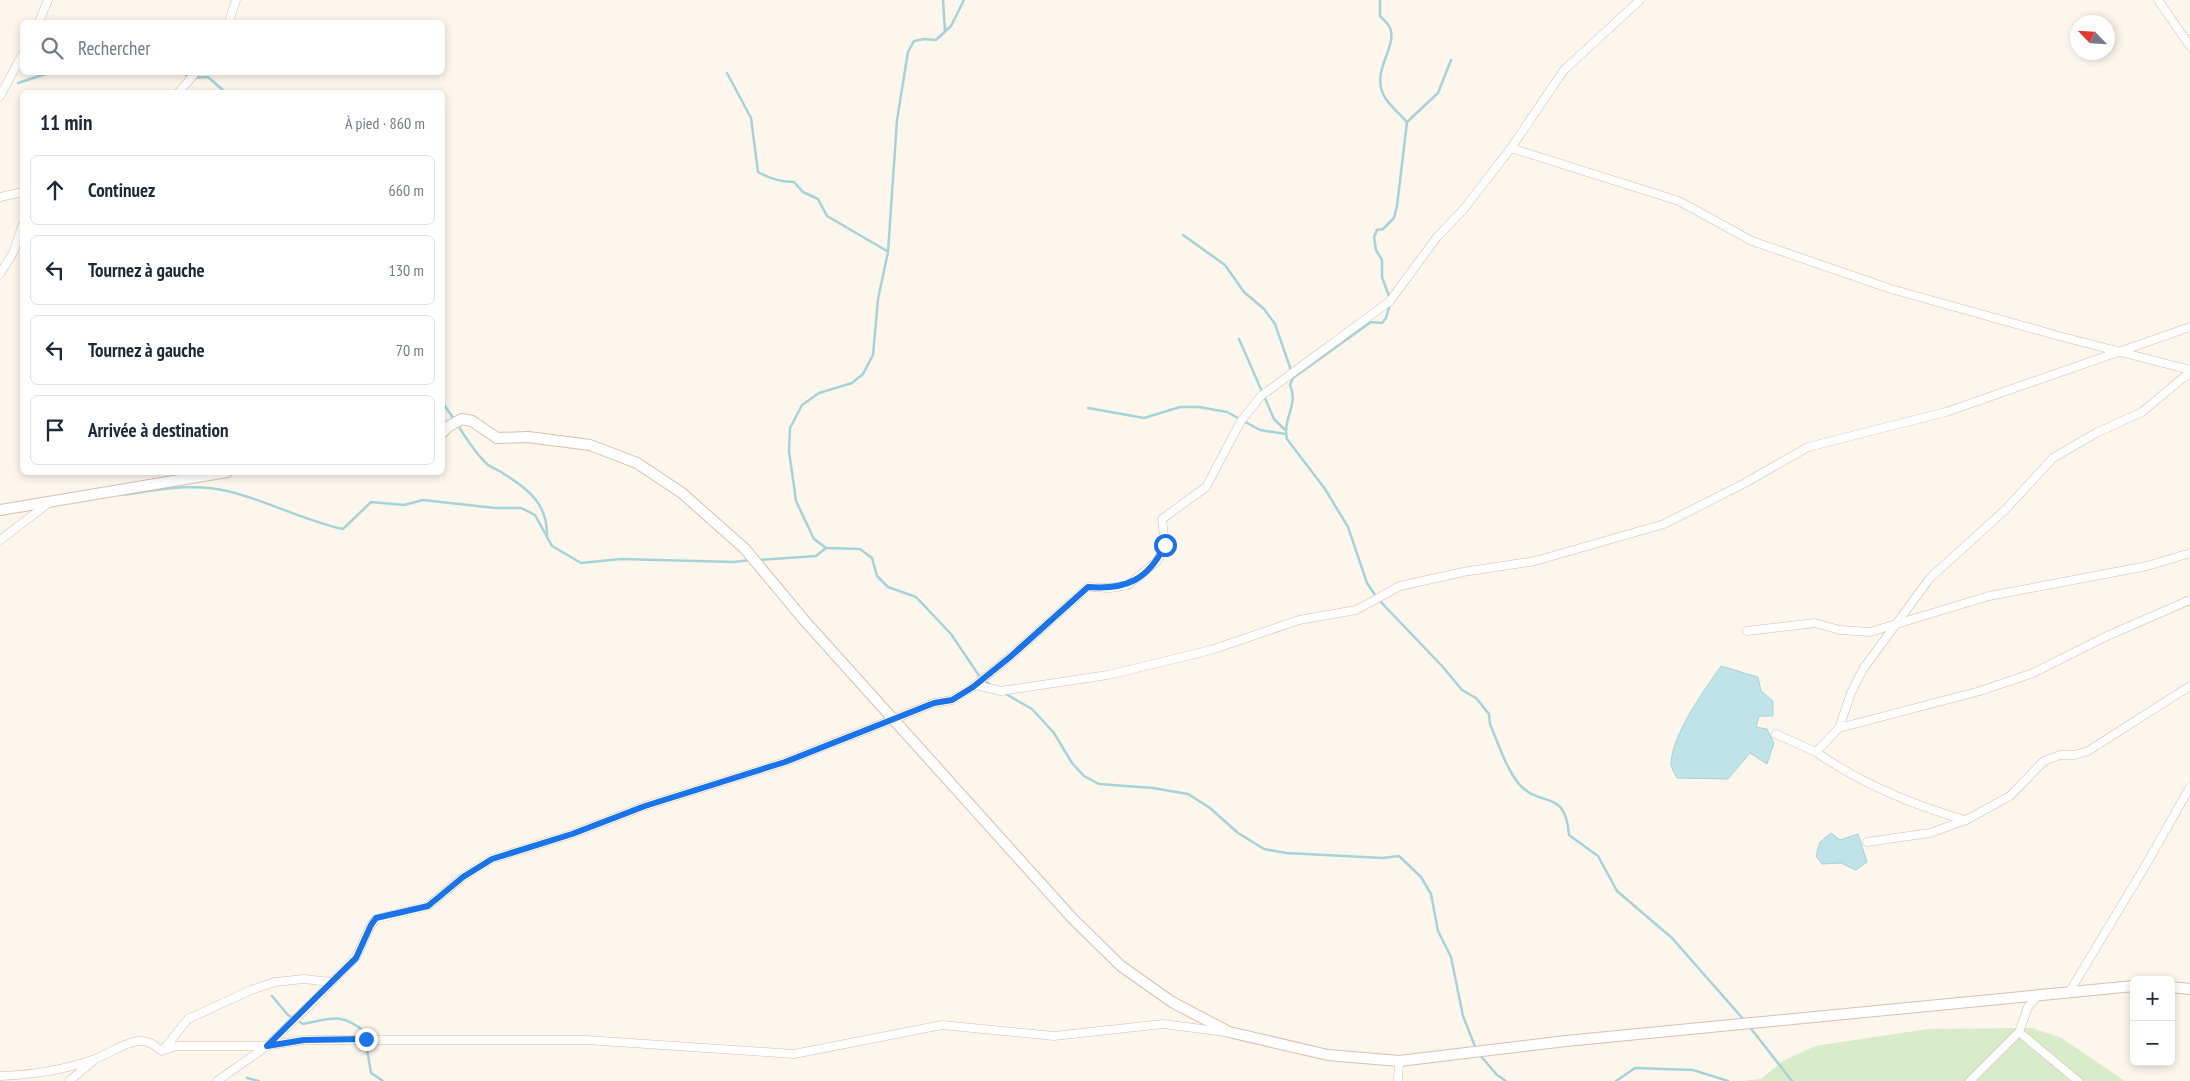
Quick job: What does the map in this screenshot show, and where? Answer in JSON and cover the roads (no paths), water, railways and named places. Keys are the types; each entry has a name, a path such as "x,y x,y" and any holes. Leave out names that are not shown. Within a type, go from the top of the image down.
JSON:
{"street":[{"path":"40,20 48,0"},
{"path":"230,20 236,0"},
{"path":"218,1081 267,1046 356,958 376,918 428,906 463,877 492,859 572,834 645,806 785,762 934,703 952,700 973,687 1010,657 1088,587 1110,588 1128,585 1158,560 1165,545 1162,519 1206,487 1241,421 1261,396 1390,301 1437,237 1463,210 1511,148 1564,70 1640,0"},
{"path":"2158,0 2190,46"},
{"path":"0,96 20,59"},
{"path":"181,90 193,75"},
{"path":"1511,148 1678,202 1752,241 1891,289 2190,371"},
{"path":"0,197 20,192"},
{"path":"0,274 14,251 20,232"},
{"path":"973,687 976,685 1001,692 1108,675 1211,650 1299,620 1356,610 1400,586 1463,572 1535,561 1664,524 1808,447 1946,412 2052,374 2124,352 2190,327"},
{"path":"1816,752 1839,728 1851,693 1863,669 1930,578 2004,510 2053,458 2096,433 2142,412 2190,371"},
{"path":"445,430 462,419 472,421 498,438 528,437 590,445 637,463 682,493 745,549 804,620 1073,919 1121,966 1172,1002 1230,1032"},
{"path":"0,510 209,475"},
{"path":"0,540 50,502"},
{"path":"1747,631 1815,623 1840,630 1870,632 1989,596 2147,566 2190,553"},
{"path":"1839,728 1980,690 2033,673 2107,636 2190,600"},
{"path":"1867,842 1930,833 1966,820 2010,796 2044,761 2060,755 2074,755 2088,751 2190,686"},
{"path":"1776,734 1816,752 1846,773 1882,787 1920,807 1966,820"},
{"path":"2070,991 2190,787"},
{"path":"162,1051 188,1019 251,990 275,982 304,979 331,982"},
{"path":"162,1051 176,1046 267,1046 304,1040 587,1040 794,1054 942,1025 1054,1036 1163,1024 1230,1032 1328,1056 1399,1061 1566,1041 2130,986"},
{"path":"2175,987 2190,989"},
{"path":"1970,1081 2018,1032 2028,1007 2039,994"},
{"path":"2018,1032 2078,1081"},
{"path":"0,1077 32,1076 95,1059 139,1041 149,1041 162,1051"},
{"path":"69,1081 95,1059"},
{"path":"1398,1081 1399,1061"},
{"path":"0,1077 9,1081"}],"water":[{"path":"1721,666 1758,677 1761,691 1773,701 1773,716 1759,716 1756,727 1767,729 1774,743 1767,764 1750,753 1728,779 1677,778 1671,764 1672,753 1677,740 1690,713"},
{"path":"1831,833 1840,840 1858,834 1867,862 1856,870 1841,863 1822,864 1816,856 1820,842"}],"waterway":[{"path":"943,0 945,31"},
{"path":"964,0 951,26 936,40 924,39 914,41 908,52 897,120 888,252 878,299 873,355 863,374 852,383 819,393 802,405 790,428 789,451 796,501 814,539 826,548 860,549 872,558 877,576 888,587 916,597 951,634 982,680 991,685"},
{"path":"1380,0 1380,16 1387,23 1391,31 1390,47 1381,72 1381,90 1388,102 1407,122 1394,218 1383,229 1377,230 1374,237 1376,250 1382,260 1382,277 1390,299"},
{"path":"1407,122 1438,93 1451,60"},
{"path":"727,73 751,118 758,172 775,180 794,182 803,192 818,199 827,216 887,251"},
{"path":"18,83 43,75"},
{"path":"186,75 192,78 208,77 223,90"},
{"path":"1183,235 1225,265 1244,292 1264,309 1275,324 1292,373"},
{"path":"1390,304 1386,318 1382,323 1371,322 1293,378 1290,385 1293,399 1287,425 1287,439 1325,489 1348,527 1367,583 1377,598 1442,666 1462,690 1476,698 1489,714 1490,724 1503,755 1510,771 1519,784 1536,796 1557,804 1563,810 1567,820 1569,835 1598,856 1617,891 1672,938 1744,1020"},
{"path":"1239,339 1274,419 1284,429"},
{"path":"445,406 454,419"},
{"path":"1088,408 1144,418 1180,407 1199,407 1227,412 1260,430 1285,434"},
{"path":"457,424 487,464 522,486 536,499 541,507 547,526 547,537"},
{"path":"120,495 187,487 214,488 256,499 313,521 343,529 371,502 404,505 423,500 495,508 521,508 535,515 552,546 581,563 621,559 734,562 750,560"},
{"path":"758,560 816,556 826,548"},
{"path":"1004,693 1032,709 1054,733 1072,763 1084,776 1099,784 1153,788 1188,794 1210,808 1238,833 1264,849 1286,853 1383,858 1399,856 1421,877 1431,894 1438,931 1451,957 1463,1016 1476,1049"},
{"path":"272,996 288,1015 303,1024 328,1019 341,1019 364,1031 371,1073 383,1081"},
{"path":"1749,1026 1792,1081"},
{"path":"1479,1054 1497,1075 1506,1081"},
{"path":"1616,1081 1635,1068 1693,1070 1728,1081"},
{"path":"247,1078 259,1081"}]}
